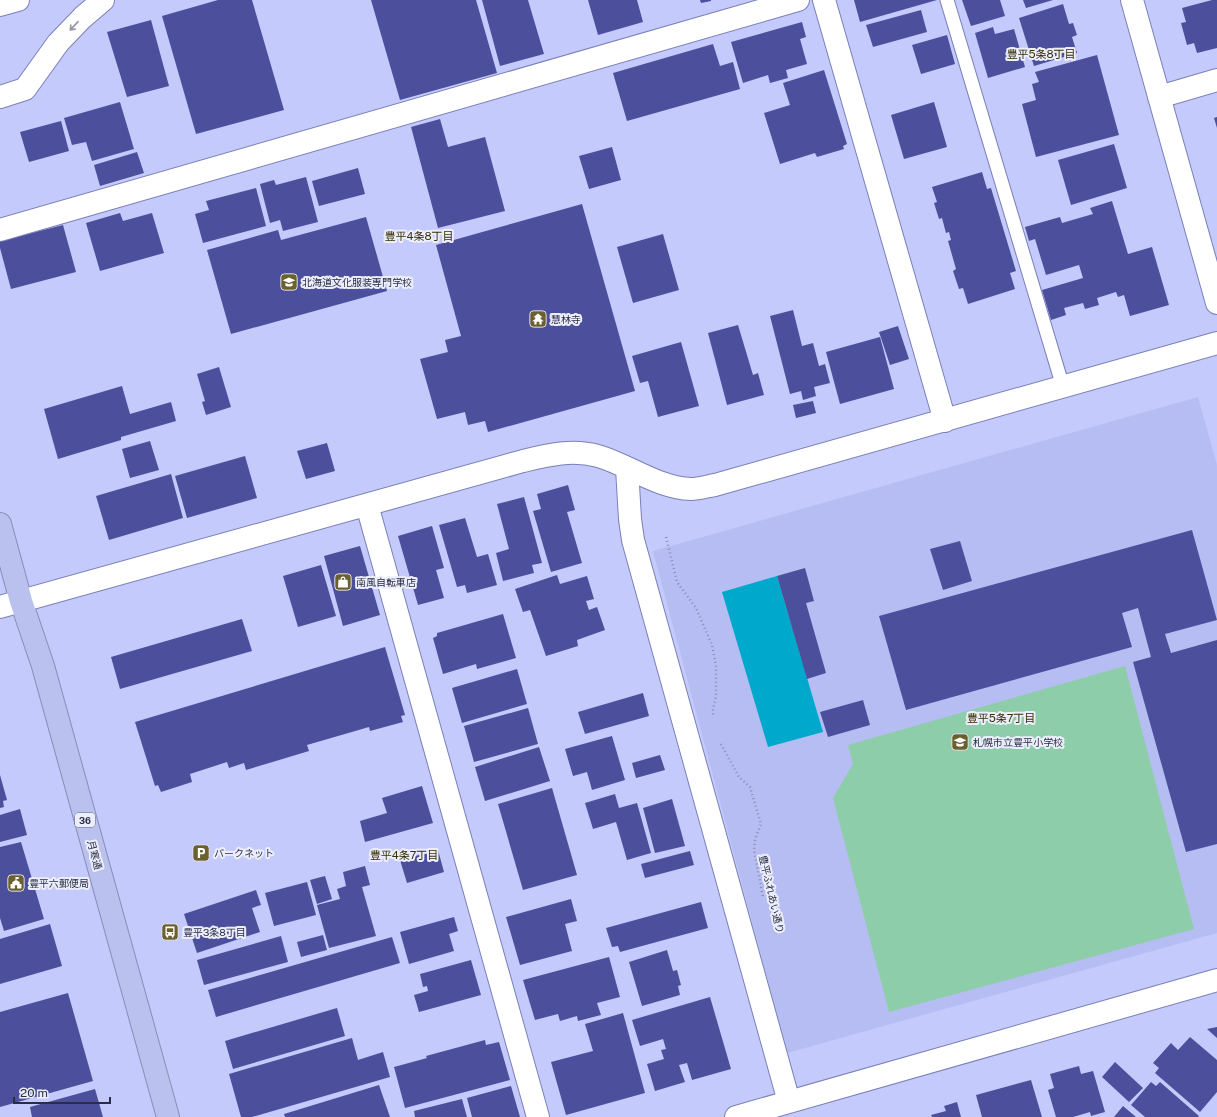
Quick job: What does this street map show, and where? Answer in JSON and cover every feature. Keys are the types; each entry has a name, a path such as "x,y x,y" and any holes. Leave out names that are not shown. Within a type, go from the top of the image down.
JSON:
{"highway":[{"name":"月寒通","path":"0,524 21,601 43,666 168,1117"}],"street":[{"path":"0,5 18,0"},
{"path":"0,97 25,89 58,43 83,16 103,0"},
{"path":"0,230 798,0"},
{"path":"824,0 945,421"},
{"path":"1132,0 1217,304"},
{"path":"1159,97 1217,80"},
{"path":"0,607 523,461 559,453 579,453 598,456 669,485 691,489 716,485 1217,343"},
{"path":"627,468 630,519 633,540 790,1102"},
{"path":"367,505 538,1117"},
{"path":"736,1117 1217,980"}],"lane":[{"path":"947,0 1063,387"}],"path":[{"path":"666,537 677,582 696,608 712,645 716,666 716,696 713,710 713,722"},
{"name":"豊平ふれあい通り","path":"720,743 739,777 750,787 761,824 755,839 754,850 764,901"}],"shaded area":[{"name":"札幌市立豊平小学校","path":"1198,397 1217,465 1217,933 787,1053 653,551"},
{"path":"777,576 823,732 768,747 722,592"}],"green space":[{"path":"1125,666 1194,929 889,1012 833,798 853,764 848,745"}],"building":[{"path":"218,0 252,0 284,110 196,134 162,16"},
{"path":"371,0 476,0 497,73 400,100"},
{"path":"482,0 528,0 544,54 500,66"},
{"path":"588,0 637,0 643,22 598,35"},
{"path":"700,0 711,0 711,1 701,3"},
{"path":"854,0 937,0 860,22"},
{"path":"962,0 1000,0 1005,16 971,26"},
{"path":"1023,0 1053,0 1026,8"},
{"path":"1217,0 1217,48 1197,53 1194,43 1187,45 1181,23 1186,22 1182,8"},
{"path":"1063,4 1069,24 1073,23 1077,35 1072,37 1077,53 1034,66 1019,18"},
{"path":"921,10 927,32 873,47 866,25"},
{"path":"151,20 169,86 127,97 107,32"},
{"path":"802,22 806,37 800,39 807,64 786,70 788,78 770,83 768,75 743,83 731,42"},
{"path":"993,27 995,34 1014,29 1025,67 988,78 975,33"},
{"path":"947,35 955,64 921,74 912,45"},
{"path":"713,44 720,66 733,62 740,89 627,121 613,73"},
{"path":"1097,55 1119,135 1036,157 1022,104 1036,100 1032,84 1039,82 1035,72"},
{"path":"824,70 847,144 843,146 844,149 817,157 815,153 780,164 764,113 790,105 783,83"},
{"path":"120,102 134,149 92,161 86,142 72,145 64,118"},
{"path":"934,102 947,147 904,159 891,115"},
{"path":"1217,117 1217,128 1214,118"},
{"path":"440,119 448,147 485,137 505,211 438,228 411,127"},
{"path":"61,121 69,151 29,162 20,132"},
{"path":"1114,144 1127,188 1071,205 1058,160"},
{"path":"612,147 621,180 589,189 579,156"},
{"path":"137,152 144,173 100,186 94,165"},
{"path":"358,168 365,194 319,206 312,181"},
{"path":"982,172 987,189 991,188 1016,271 1010,273 1015,289 968,304 963,288 959,289 953,271 956,269 948,241 951,240 949,232 946,233 942,218 939,219 934,203 937,202 932,187"},
{"path":"306,177 318,222 283,231 280,220 270,223 260,184 274,180 276,185"},
{"path":"256,188 266,226 203,243 195,214 209,210 206,201"},
{"path":"1112,201 1128,254 1152,247 1169,305 1130,316 1124,295 1118,297 1116,292 1097,298 1099,305 1085,309 1083,303 1064,308 1066,315 1051,320 1042,290 1083,278 1079,265 1046,275 1035,239 1029,241 1025,227 1060,217 1062,223 1093,214 1090,208"},
{"path":"582,204 635,391 488,432 485,421 468,425 465,412 437,419 420,359 448,352 445,340 461,336 436,245"},
{"path":"120,213 123,221 152,213 164,253 100,271 86,223"},
{"path":"366,217 387,291 231,334 207,250 278,230 281,240"},
{"path":"63,225 76,272 11,289 0,248 0,241"},
{"path":"663,234 679,290 633,303 617,247"},
{"path":"793,310 802,346 813,343 819,366 825,364 830,383 814,387 816,396 803,400 801,391 790,394 770,316"},
{"path":"738,325 753,375 758,373 764,395 727,405 708,333"},
{"path":"898,326 909,359 890,365 879,332"},
{"path":"880,337 894,389 840,404 826,352"},
{"path":"681,342 699,406 658,417 648,381 640,383 632,356"},
{"path":"219,367 231,407 206,415 202,402 205,401 197,374"},
{"path":"122,386 130,414 171,402 176,421 121,437 121,440 58,459 44,409"},
{"path":"813,401 816,413 796,418 793,405"},
{"path":"150,441 159,470 130,478 122,449"},
{"path":"327,443 335,471 306,479 297,451"},
{"path":"245,456 257,498 187,518 175,476"},
{"path":"171,474 183,518 109,540 96,496"},
{"path":"568,485 575,510 567,512 582,563 551,572 533,511 541,509 537,494"},
{"path":"524,497 542,563 532,565 534,573 503,581 496,553 509,549 497,504"},
{"path":"465,518 477,557 488,554 497,585 467,593 465,585 457,587 439,525"},
{"path":"432,526 444,568 436,570 444,598 418,605 398,536"},
{"path":"1192,530 1217,620 1165,634 1171,653 1217,640 1217,844 1186,852 1133,662 1151,657 1138,608 1122,613 1132,647 906,710 879,616"},
{"path":"960,541 972,581 943,590 930,549"},
{"path":"360,546 380,615 343,626 324,556"},
{"path":"321,565 336,616 298,627 283,576"},
{"path":"805,568 814,601 806,603 826,673 807,679 777,576"},
{"path":"557,575 560,584 587,576 594,599 586,601 589,610 597,607 605,630 577,640 578,646 546,656 530,610 523,612 515,589"},
{"path":"503,614 516,658 477,669 476,664 443,674 433,638 437,636 437,633"},
{"path":"242,619 252,651 120,689 111,657"},
{"path":"385,647 405,715 401,716 403,722 370,731 369,727 307,745 309,751 246,770 244,763 229,768 227,762 190,774 192,782 161,792 158,785 155,786 135,722"},
{"path":"517,669 527,704 462,723 452,688"},
{"path":"643,693 649,716 585,734 578,712"},
{"path":"863,700 870,725 828,737 820,712"},
{"path":"528,708 538,744 474,762 464,726"},
{"path":"612,736 625,780 592,790 587,772 573,776 565,749"},
{"path":"539,747 550,781 485,801 475,767"},
{"path":"660,755 665,770 636,778 632,763"},
{"path":"0,775 7,800 3,801 4,807 0,808"},
{"path":"422,786 433,823 365,842 360,821 387,813 382,798"},
{"path":"552,788 577,875 523,890 498,804"},
{"path":"615,794 619,808 637,803 651,853 627,860 616,822 593,829 585,803"},
{"path":"672,799 685,846 655,853 643,808"},
{"path":"20,809 27,835 0,842 0,815"},
{"name":"豊平六郵便局","path":"21,842 44,919 4,931 0,918 0,847"},
{"path":"438,850 444,872 407,883 400,860"},
{"path":"690,851 694,865 645,878 641,864"},
{"path":"365,866 370,885 362,887 376,936 329,948 317,905 340,899 337,889 346,886 343,872"},
{"path":"325,876 332,899 317,904 310,880"},
{"path":"307,882 316,915 274,926 265,893"},
{"path":"256,890 261,905 252,908 260,932 197,953 184,914"},
{"path":"571,899 577,921 565,924 572,951 520,965 506,917"},
{"path":"701,902 708,928 620,952 618,946 612,947 606,928"},
{"path":"454,917 458,931 449,934 454,951 409,964 400,932"},
{"path":"50,924 62,966 0,984 0,939"},
{"path":"323,935 327,950 301,957 297,942"},
{"path":"281,936 288,962 204,985 197,960"},
{"path":"392,937 400,963 216,1017 208,990"},
{"path":"667,950 673,971 677,970 681,985 678,986 680,995 642,1006 629,962"},
{"path":"609,957 620,997 597,1003 601,1015 578,1021 577,1016 560,1021 558,1014 535,1020 523,980"},
{"path":"471,960 481,995 419,1012 414,995 428,991 427,986 423,987 420,974"},
{"path":"68,993 93,1081 0,1107 0,1012"},
{"path":"710,997 731,1069 692,1080 687,1063 679,1065 685,1082 655,1091 647,1064 664,1059 661,1050 666,1049 663,1039 640,1046 632,1020"},
{"path":"337,1008 345,1036 233,1069 225,1041"},
{"path":"623,1013 645,1093 566,1115 551,1062 593,1051 585,1024"},
{"path":"1217,1027 1217,1038 1207,1029"},
{"path":"1190,1037 1217,1060 1217,1092 1200,1112 1155,1073 1159,1068 1153,1063 1171,1043 1178,1050"},
{"path":"352,1038 358,1060 383,1052 390,1077 252,1117 241,1117 229,1074"},
{"path":"485,1040 486,1045 499,1042 510,1080 405,1108 394,1067 427,1058 426,1056"},
{"path":"1115,1062 1143,1088 1129,1102 1102,1077"},
{"path":"1079,1066 1081,1074 1093,1071 1105,1112 1091,1116 1090,1112 1073,1117 1056,1117 1048,1090 1054,1088 1050,1074"},
{"path":"1031,1080 1042,1117 982,1117 976,1095"},
{"path":"1151,1082 1156,1086 1160,1082 1199,1116 1145,1117 1131,1105"},
{"path":"379,1085 390,1117 285,1117 284,1114"},
{"path":"511,1086 520,1117 472,1117 467,1098"},
{"path":"95,1089 103,1117 32,1117 30,1107"},
{"path":"462,1099 467,1117 415,1117 414,1111"},
{"path":"957,1102 961,1117 932,1117 931,1115 946,1111 944,1106"},
{"path":"1123,1106 1136,1117 1114,1117"}],"place":[{"name":"北海道文化服装専門学校","path":"289,282"},
{"name":"慧林寺","path":"538,319"},
{"name":"南風自転車店","path":"343,582"},
{"name":"札幌市立豊平小学校","path":"960,742"},
{"name":"パークネット","path":"201,853"},
{"name":"豊平六郵便局","path":"16,883"},
{"name":"豊平3条8丁目","path":"170,932"}],"district":[{"name":"豊平5条8丁目","path":"1041,54"},
{"name":"豊平4条8丁目","path":"419,236"},
{"name":"豊平5条7丁目","path":"1001,718"},
{"name":"豊平4条7丁目","path":"404,855"}]}
